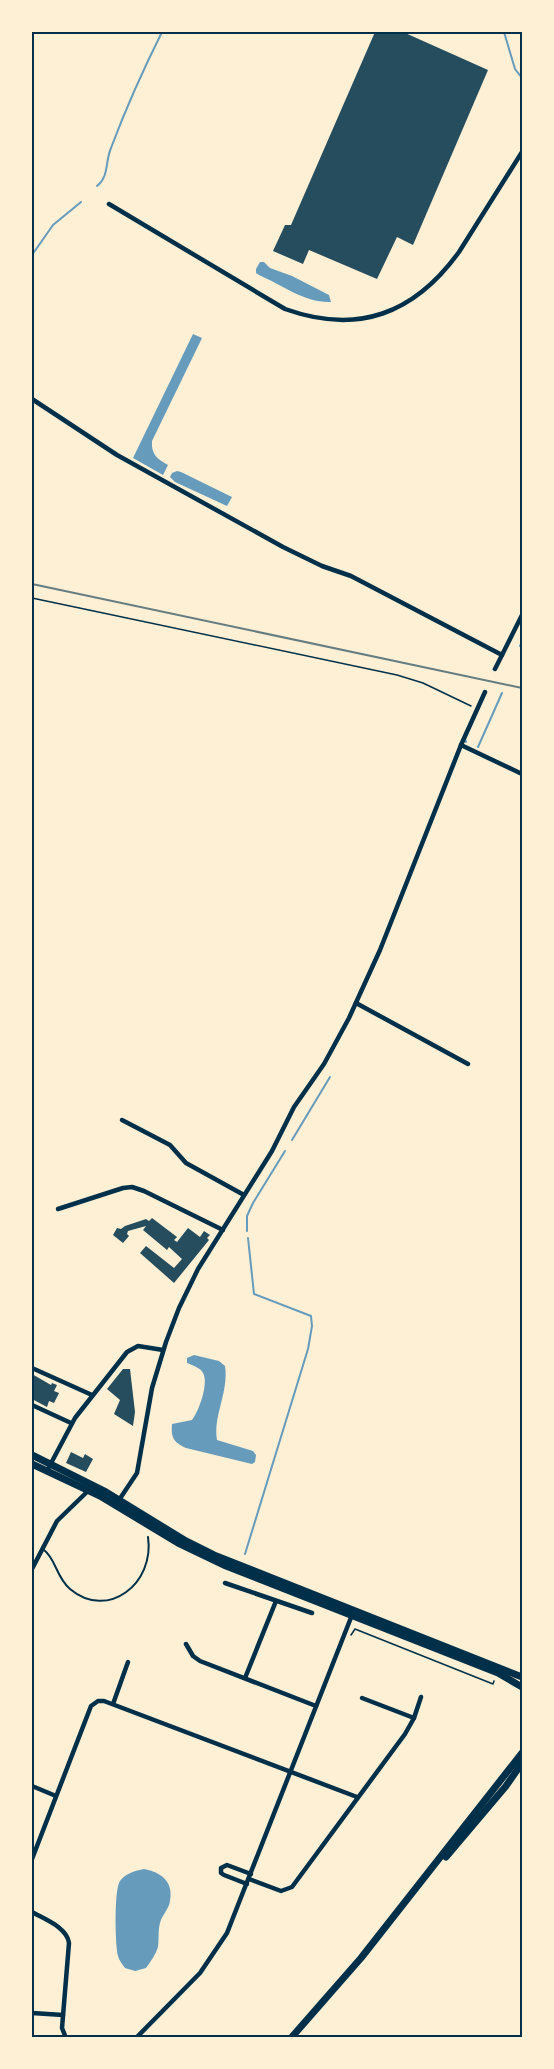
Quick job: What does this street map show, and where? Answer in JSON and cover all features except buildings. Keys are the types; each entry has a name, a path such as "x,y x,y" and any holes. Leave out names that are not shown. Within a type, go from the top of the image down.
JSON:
{"main road":[{"path":"32,1455 49,1467 214,1555 498,1673 522,1687"},
{"path":"32,1464 49,1467"},
{"path":"353,1613 522,1677"},
{"path":"291,2037 360,1958 522,1753"},
{"path":"429,1873 476,1821 522,1763"}],"street":[{"path":"109,204 285,309 316,317 353,319 390,312 425,291 459,252 522,152"},
{"path":"32,399 117,455 257,533 313,562 355,578 502,655"},
{"path":"495,669 522,615"},
{"path":"118,1502 137,1473 148,1403 163,1350 188,1289 272,1151 297,1102 324,1064 356,1003 384,940 461,745 485,692"},
{"path":"461,745 522,774"},
{"path":"356,1003 468,1064"},
{"path":"122,1120 170,1145 186,1163 244,1195"},
{"path":"58,1209 132,1187 223,1230"},
{"path":"49,1467 71,1423 130,1349 142,1346 163,1350"},
{"path":"32,1368 92,1395"},
{"path":"32,1405 71,1423"},
{"path":"32,1569 57,1521 91,1488"},
{"path":"225,1583 312,1613"},
{"path":"245,1678 276,1601"},
{"path":"136,2037 206,1967 227,1933 353,1613"},
{"path":"186,1644 193,1656 200,1661 316,1706"},
{"path":"113,1704 128,1662"},
{"path":"249,1879 227,1865 221,1868 221,1873 224,1875 249,1879 278,1890 288,1890 405,1734 422,1697"},
{"path":"362,1698 414,1718"},
{"path":"32,1859 91,1706 101,1700 357,1797"},
{"path":"32,1786 56,1796"},
{"path":"32,1912 68,1936 62,2031 66,2037"},
{"path":"32,2013 63,2016"}],"lane":[{"path":"32,1491 33,1487"},
{"path":"42,1548 49,1554 57,1573 70,1589 86,1597 104,1599 124,1593 140,1579 148,1560 148,1536"}],"path":[{"path":"32,598 397,675 423,683 477,709"},
{"path":"345,1632 352,1635 355,1629 493,1684 494,1681"}],"water":[{"path":"260,262 329,295 331,302 303,297 259,275 256,269"},
{"path":"193,334 202,338 152,441 156,456 168,465 163,475 133,458"},
{"path":"177,471 232,497 227,506 175,482 170,477"},
{"path":"194,1355 219,1361 225,1366 226,1376 217,1422 217,1440 253,1451 256,1455 255,1462 252,1464 186,1448 174,1439 172,1424 192,1420 202,1397 205,1383 203,1373 187,1363 187,1358"},
{"path":"144,1869 161,1875 168,1883 171,1894 160,1923 156,1952 146,1968 135,1971 125,1968 118,1956 116,1905 118,1886 122,1878"}],"waterway":[{"path":"97,186 103,178 109,153 141,75 162,32"},
{"path":"504,32 515,69 522,78"},
{"path":"32,255 53,225 81,202"},
{"path":"520,646 522,641"},
{"path":"478,747 502,693"},
{"path":"292,1140 330,1077"},
{"path":"247,1231 247,1216 253,1203 285,1151"},
{"path":"245,1554 308,1349 312,1326 311,1316 254,1294 248,1238"}],"railway":[{"path":"32,584 522,688"}]}
